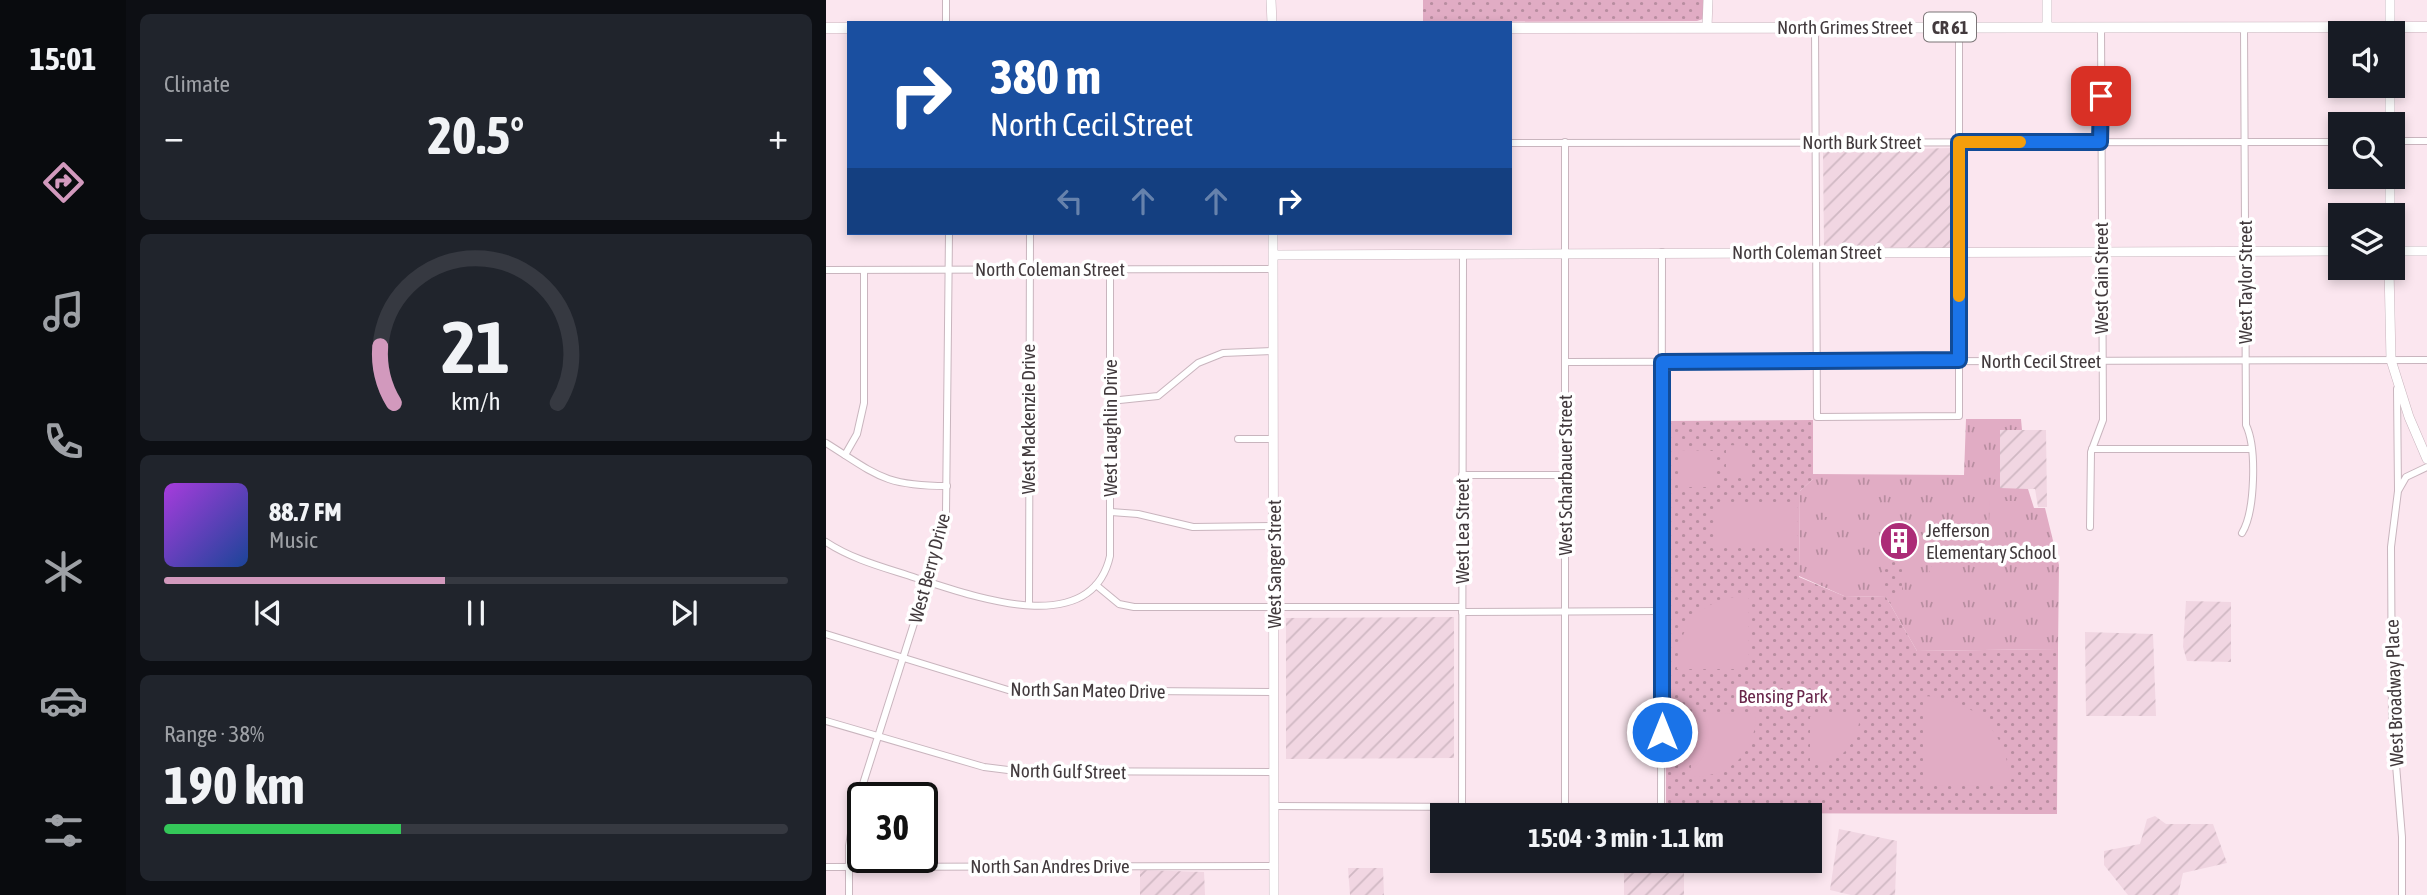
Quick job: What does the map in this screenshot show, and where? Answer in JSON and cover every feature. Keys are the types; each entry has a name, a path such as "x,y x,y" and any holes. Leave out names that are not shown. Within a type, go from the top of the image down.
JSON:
{"main road":[{"name":"CR 61","path":"2405,29 2427,27"},
{"path":"826,28 847,28"},
{"name":"North Grimes Street","path":"1512,28 2328,29"}],"street":[{"path":"946,0 946,21"},
{"path":"1271,0 1272,21"},
{"path":"1707,27 1708,0"},
{"path":"2047,27 2048,0"},
{"path":"2390,0 2390,21"},
{"path":"1815,27 1817,417 1959,416 1959,27"},
{"name":"West Cain Street","path":"2090,527 2092,449 2103,420 2101,27"},
{"name":"West Taylor Street","path":"2242,533 2251,516 2251,449 2246,425 2244,27"},
{"path":"2405,141 2427,141"},
{"name":"West Scharbauer Street","path":"1565,803 1566,142"},
{"name":"North Burk Street","path":"1512,143 2328,142"},
{"name":"West Berry Drive","path":"864,782 942,531 947,486 949,235"},
{"name":"West Mackenzie Drive","path":"1029,605 1030,235"},
{"name":"West Sanger Street","path":"1273,235 1274,895"},
{"name":"North Coleman Street","path":"1274,255 2328,251"},
{"path":"2405,251 2427,251"},
{"path":"1662,252 1665,803"},
{"name":"West Lea Street","path":"1462,803 1463,254"},
{"name":"West Laughlin Drive","path":"1096,585 1109,559 1110,268"},
{"name":"North Coleman Street","path":"826,270 1273,269"},
{"path":"845,455 857,434 864,403 864,270"},
{"path":"2389,280 2391,360 2427,459"},
{"path":"1110,401 1158,396 1177,384 1198,363 1223,353 1273,351"},
{"name":"North Cecil Street","path":"1565,362 2427,360"},
{"name":"West Broadway Place","path":"2398,383 2398,491 2391,547 2392,704 2402,895"},
{"path":"1238,439 1274,439"},
{"path":"826,443 875,475 894,483 947,486"},
{"path":"2092,449 2251,449"},
{"path":"2398,491 2406,477 2427,467"},
{"path":"1462,475 1564,475"},
{"path":"1111,512 1138,514 1181,526 1274,526"},
{"path":"826,542 848,555 996,603 1029,605 1068,601 1087,593 1096,585 1119,604 1133,607 1662,611"},
{"name":"North San Mateo Drive","path":"826,634 903,660 1016,691 1274,692"},
{"name":"North Gulf Street","path":"826,721 984,767 1016,771 1274,772"},
{"path":"1274,806 1430,808"},
{"name":"North San Andres Drive","path":"938,867 1274,866"},
{"name":"North San Andres Drive","path":"826,867 847,867"},
{"name":"West Berry Drive","path":"849,873 849,895"}],"shaded area":[{"path":"1951,148 1953,248 1824,247 1823,151"},
{"path":"2000,430 2046,430 2047,507 2038,507 2035,489 2000,489"},
{"path":"2186,601 2231,602 2231,662 2187,661 2183,647"},
{"path":"1454,617 1454,758 1286,759 1286,618"},
{"path":"2085,632 2153,634 2156,716 2086,716"},
{"path":"2155,816 2166,824 2213,824 2227,863 2183,873 2178,895 2128,895 2104,865 2104,851 2140,844 2147,819"},
{"path":"1839,829 1897,841 1895,895 1851,895 1830,890"},
{"path":"1348,868 1383,868 1384,895 1350,895"},
{"path":"1140,870 1204,872 1205,895 1140,895"},
{"path":"1624,873 1684,873 1684,895 1624,895"}],"green space":[{"path":"1423,0 1704,0 1703,19 1697,21 1423,21"},
{"path":"1966,419 2021,419 2022,430 2000,430 2000,488 2028,489 2034,508 2045,508 2059,565 2058,649 1917,651 1886,597 1844,596 1799,576 1800,491 1813,479 1813,474 1964,475"},
{"name":"Bensing Park","path":"1813,420 1813,479 1800,491 1799,577 1844,596 1886,597 1917,651 2058,649 2057,814 1822,813 1822,803 1666,803 1666,421"},
{"path":"1726,445 1750,446 1750,478 1726,478"},
{"path":"1679,450 1715,451 1715,487 1678,487"},
{"path":"1825,488 1852,488 1852,517 1825,517"},
{"path":"1990,501 2016,501 2016,528 1990,528 1990,562 1967,562 1967,523 1989,523"},
{"path":"1714,505 1797,505 1797,545 1714,545"},
{"path":"1887,546 1896,546 1896,554 1902,554 1902,595 1883,592 1883,564 1887,564"},
{"path":"1820,556 1870,556 1870,581 1820,581"},
{"path":"1930,567 1959,567 1959,591 1930,591"},
{"path":"1734,597 1748,597 1748,661 1740,669 1677,669 1680,643 1691,621 1709,606"},
{"path":"1923,696 1958,703 1986,722 2003,750 2010,785 1929,786 1923,780"},
{"path":"1697,713 1756,714 1755,728 1746,751 1729,767 1718,773 1691,777 1691,720"},
{"path":"1814,713 1860,713 1856,734 1847,750 1840,756 1810,763 1810,717"}],"slow traffic":[{"path":"1959,296 1959,142 2020,142"}],"place":[{"name":"Jefferson Elementary School","path":"1899,541"}],"route":[{"path":"1662,732 1662,362 1959,360 1959,142 2100,142 2101,96"}]}
